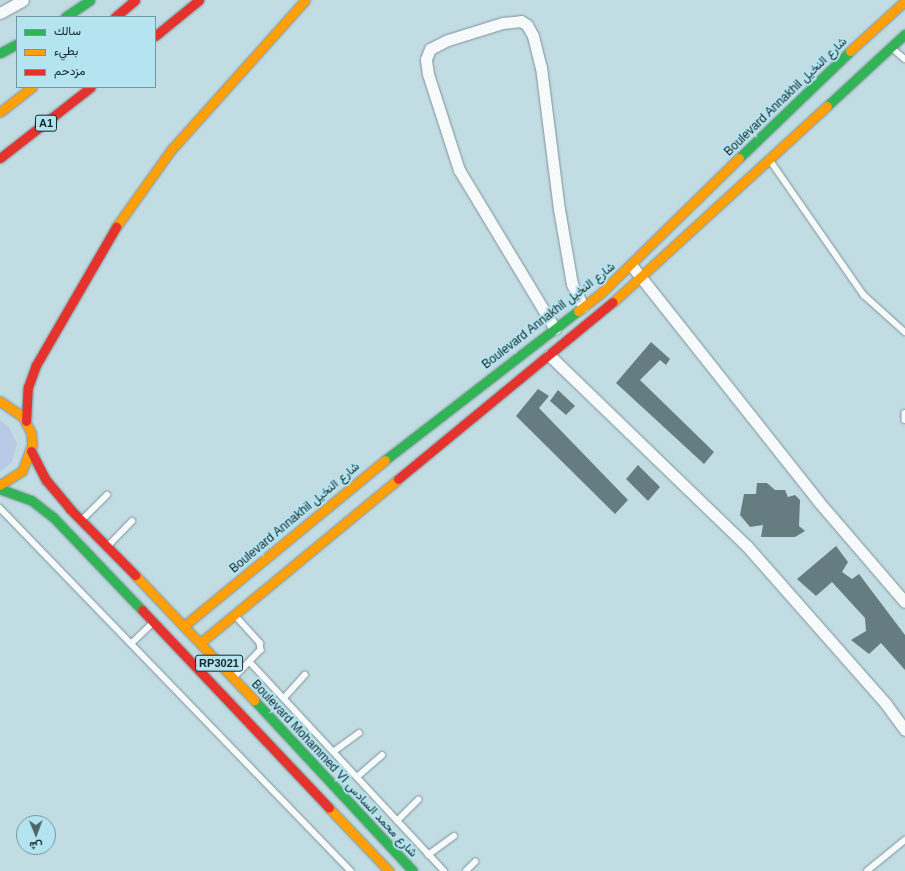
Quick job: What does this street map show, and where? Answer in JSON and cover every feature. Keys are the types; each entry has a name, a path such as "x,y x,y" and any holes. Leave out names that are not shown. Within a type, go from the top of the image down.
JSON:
{"main road":[{"path":"66,16 90,0"},
{"path":"116,16 135,0"},
{"path":"156,35 199,0"},
{"path":"26,421 28,387 36,365 122,217 171,150 305,0"},
{"name":"Boulevard Annakhil شارع النخيل","path":"185,625 364,476 555,329 632,266 830,70 905,1"},
{"path":"200,643 642,278 905,34"},
{"path":"0,53 16,45"},
{"path":"0,112 31,88"},
{"name":"A1","path":"0,158 91,88"},
{"path":"0,401 16,410 26,421"},
{"name":"RP3021","path":"0,485 22,471 31,451 31,433 26,421"},
{"name":"Boulevard Mohammed VI شارع محمد السادس","path":"31,451 46,480 81,520 185,625 200,643 413,871"},
{"name":"RP3021","path":"0,489 24,497 45,510 389,871"}],"street":[{"path":"0,13 23,0"},
{"path":"555,329 459,170 428,74 426,59 430,49 448,40 503,23 520,22 527,25 533,36 541,67 559,210 572,284 583,307"},
{"path":"632,266 818,501 901,589 905,602"},
{"path":"549,355 746,545 881,698 905,730"}],"lane":[{"path":"891,47 905,59"},
{"path":"770,159 864,295 905,332"},
{"path":"905,413 905,420"},
{"path":"81,520 108,494"},
{"path":"0,508 351,871"},
{"path":"108,547 132,521"},
{"path":"233,678 251,663 261,650 260,643 234,615"},
{"path":"132,644 154,623"},
{"path":"251,663 444,871"},
{"path":"284,698 305,675"},
{"path":"333,752 359,733"},
{"path":"357,777 382,755"},
{"path":"397,821 418,800"},
{"path":"428,854 454,836"},
{"path":"867,871 905,840"},
{"path":"466,871 475,862"}],"shaded area":[{"path":"0,420 9,427 17,444 12,462 0,472"}],"building":[{"path":"651,342 670,359 666,365 660,360 640,380 714,452 704,464 616,383"},
{"path":"538,389 549,396 539,408 628,500 615,514 516,416"},
{"path":"558,390 575,406 566,415 550,401"},
{"path":"638,465 660,487 648,501 626,479"},
{"path":"757,483 767,483 775,490 785,490 788,497 795,495 800,500 799,526 805,531 795,537 761,537 763,525 750,527 740,515 744,494 756,494"},
{"path":"836,546 848,562 842,572 852,579 859,574 905,635 905,670 881,643 869,654 851,640 866,631 865,618 832,582 816,596 797,579"}],"traffic: fast":[{"path":"66,16 90,0"},
{"path":"827,106 905,34"},
{"path":"0,53 16,45"},
{"path":"739,158 850,51"},
{"path":"385,460 578,311"},
{"path":"0,489 31,500 53,517 142,610"},
{"path":"254,700 413,871"}],"traffic: slow":[{"path":"116,227 171,150 305,0"},
{"path":"850,51 905,1"},
{"path":"0,112 31,88"},
{"path":"613,302 827,106"},
{"path":"578,311 601,293 739,158"},
{"path":"0,401 23,417 31,433 32,445 22,471 0,485"},
{"path":"185,625 385,460"},
{"path":"200,643 398,479"},
{"path":"135,575 254,700"},
{"path":"329,808 389,871"}],"traffic: jam":[{"path":"116,16 135,0"},
{"path":"156,35 199,0"},
{"path":"0,158 90,88"},
{"path":"26,421 28,387 36,365 116,227"},
{"path":"398,479 613,302"},
{"path":"31,451 46,480 70,509 135,575"},
{"path":"142,610 329,808"}]}
